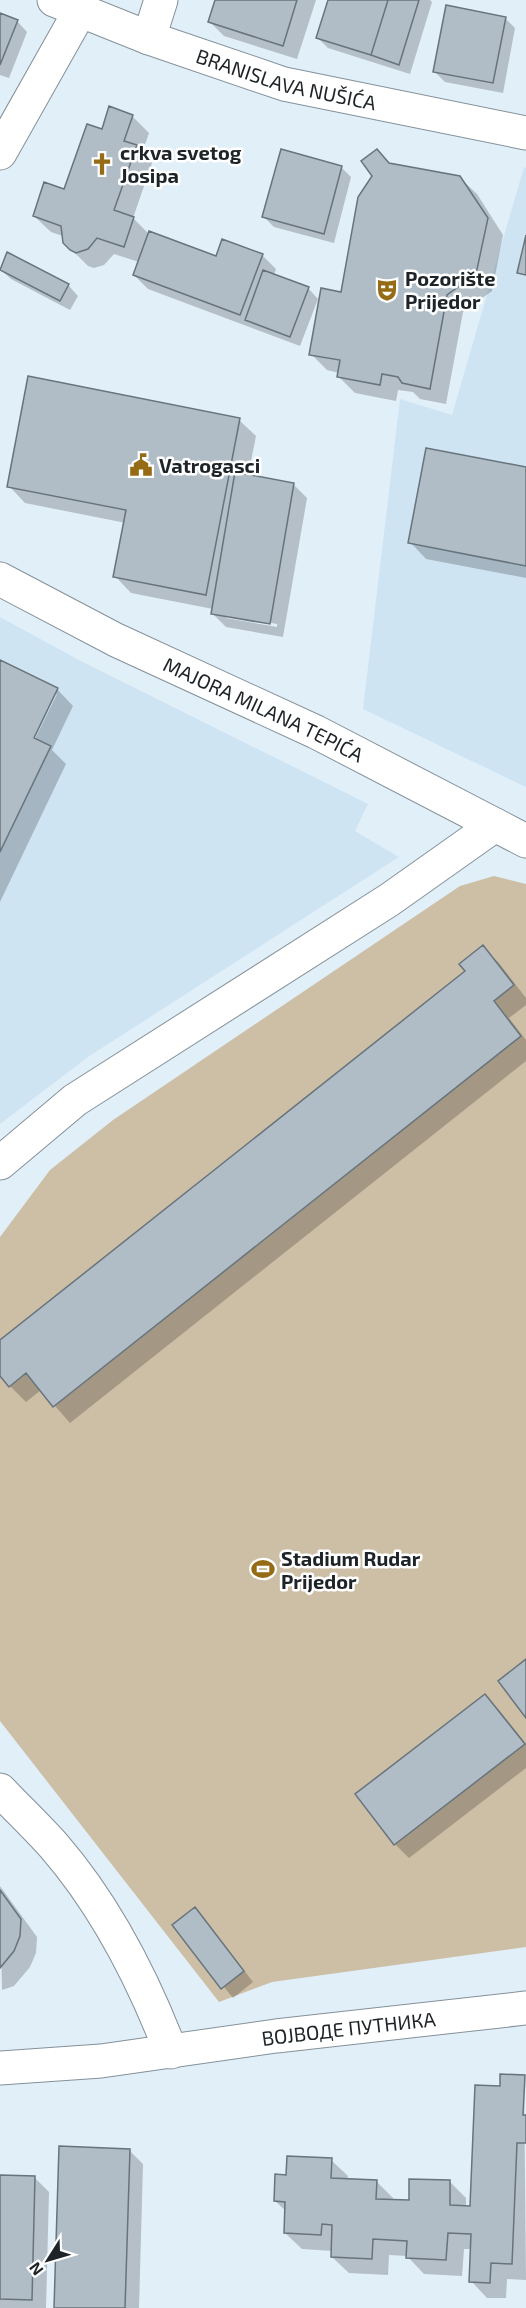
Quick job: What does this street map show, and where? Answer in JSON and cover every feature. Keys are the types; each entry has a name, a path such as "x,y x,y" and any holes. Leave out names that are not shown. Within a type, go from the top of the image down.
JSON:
{"street":[{"path":"149,38 161,0"},
{"path":"0,153 67,5"},
{"name":"BRANISLAVA NUŠIĆA","path":"67,5 149,38 284,84 526,133"},
{"name":"MAJORA MILANA TEPIĆA","path":"0,579 116,640 316,732 526,841"},
{"path":"0,1163 75,1100 389,900 495,825"},
{"path":"0,1790 54,1847 106,1918 144,1987 171,2052"},
{"name":"ВОЈВОДЕ ПУТНИКА","path":"0,2068 101,2061 276,2036 526,2008"}],"shaded area":[{"path":"524,167 526,168 526,787 363,709 400,399 452,415"},
{"path":"0,617 79,660 368,804 355,831 399,857 88,1057 0,1124"},
{"name":"Stadium Rudar Prijedor","path":"494,876 526,884 526,1947 272,1982 219,2002 0,1721 0,1237 50,1170 113,1120 460,886"}],"building":[{"path":"215,0 297,0 283,46 208,22"},
{"path":"328,0 388,0 371,55 316,38"},
{"path":"388,0 419,0 399,65 371,55"},
{"path":"446,5 506,17 493,83 433,72"},
{"path":"0,13 18,20 0,65"},
{"name":"crkva svetog Josipa","path":"109,106 133,115 124,141 137,145 114,210 134,217 124,247 97,238 88,249 76,253 63,243 61,226 33,216 44,182 64,189 87,124 102,129"},
{"path":"281,149 342,166 324,234 262,217"},
{"path":"377,149 389,163 460,176 488,218 476,274 447,295 430,389 402,383 398,377 382,374 380,385 337,377 340,360 309,355 321,288 341,292 358,197 372,176 361,161"},
{"path":"149,231 216,256 222,239 263,254 240,315 133,275"},
{"path":"526,235 526,275 517,273"},
{"path":"7,252 69,284 60,301 0,270"},
{"path":"263,270 309,287 290,337 245,320"},
{"path":"28,376 240,418 206,595 113,577 126,510 7,487"},
{"path":"426,448 526,467 526,566 408,543"},
{"path":"235,472 294,483 270,624 211,614"},
{"path":"0,660 58,688 34,738 51,746 0,852"},
{"path":"483,945 514,985 494,1001 521,1036 53,1407 26,1373 9,1387 0,1376 0,1340 465,971 459,964"},
{"path":"526,1659 526,1718 498,1681"},
{"path":"485,1694 525,1744 394,1845 355,1794"},
{"path":"0,1890 21,1919 20,1936 14,1951 0,1968"},
{"path":"195,1907 244,1971 221,1989 172,1925"},
{"path":"500,2074 525,2075 523,2115 526,2115 526,2143 517,2143 512,2264 491,2263 490,2283 469,2282 471,2234 448,2233 446,2260 406,2258 407,2241 373,2239 372,2259 331,2257 332,2225 322,2224 321,2235 284,2233 285,2202 274,2201 275,2174 286,2175 287,2156 332,2158 331,2178 377,2180 376,2199 409,2200 409,2179 450,2180 450,2205 470,2206 475,2085 500,2086"},
{"path":"59,2146 130,2149 125,2308 54,2308"},
{"path":"0,2175 35,2176 32,2300 0,2299"}],"place":[{"name":"crkva svetog Josipa","path":"102,164"},
{"name":"Pozorište Prijedor","path":"387,290"},
{"name":"Vatrogasci","path":"141,465"},
{"name":"Stadium Rudar Prijedor","path":"263,1569"}]}
